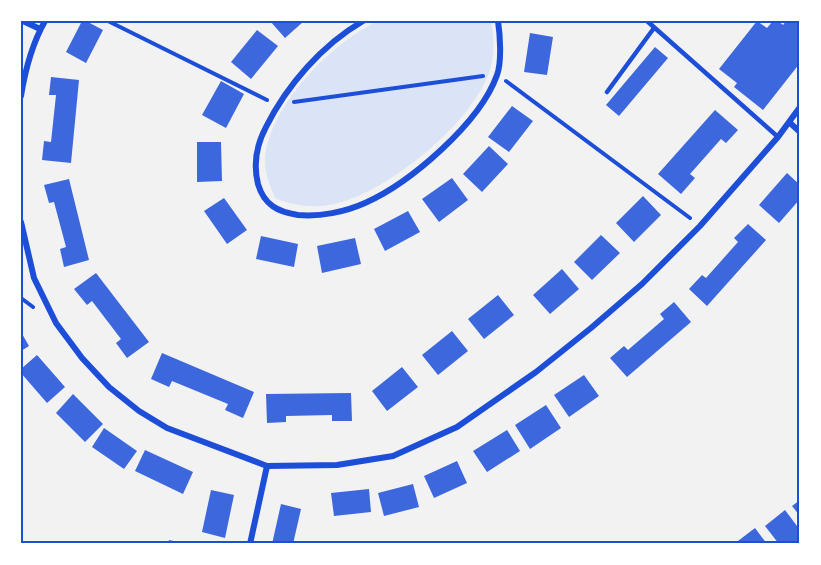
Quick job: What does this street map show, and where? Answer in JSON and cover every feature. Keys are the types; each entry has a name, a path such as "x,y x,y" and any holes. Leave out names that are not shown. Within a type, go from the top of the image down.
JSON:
{"street":[{"path":"23,21 40,29"},
{"path":"21,96 25,72 45,21"},
{"path":"363,21 335,41 310,64 277,104 258,142 254,166 259,187 268,205 288,214 311,216 337,212 365,203 419,170 463,128 483,101 498,74 500,33 498,21"},
{"path":"21,222 34,278 56,323 82,358 109,387 140,411 167,428 267,466 337,465 393,456 457,427 536,372 642,284 700,226 778,136 800,107"},
{"path":"789,122 800,132"},
{"path":"250,544 267,466"}],"lane":[{"path":"647,21 778,136"},
{"path":"607,92 654,28"}],"path":[{"path":"108,21 277,104 498,74 700,226"}],"shaded area":[{"path":"378,21 491,21 493,56 482,87 469,108 451,129 408,167 385,182 362,194 333,204 299,205 275,198 266,174 265,158 269,138 278,117 306,78 323,60 341,44"}],"building":[{"path":"82,21 103,30 86,63 66,52"},
{"path":"270,21 304,21 285,38"},
{"path":"757,21 767,28 773,21 778,21 783,25 786,21 796,21 800,24 800,63 763,110 734,87 737,83 719,69"},
{"path":"257,30 278,46 251,79 231,62"},
{"path":"530,33 553,37 547,75 524,72"},
{"path":"655,47 668,58 619,116 606,105"},
{"path":"51,77 79,80 71,163 42,160 44,141 51,142 56,95 49,95"},
{"path":"221,81 244,94 226,128 202,115"},
{"path":"512,106 533,121 509,152 488,137"},
{"path":"715,110 738,130 726,143 721,139 690,174 695,178 681,194 658,174"},
{"path":"197,142 221,142 222,181 197,182"},
{"path":"489,146 508,164 482,192 463,174"},
{"path":"787,173 800,185 800,199 779,223 759,205"},
{"path":"452,178 468,200 439,222 422,199"},
{"path":"69,179 89,260 64,267 60,249 66,247 54,202 49,203 44,185"},
{"path":"643,196 661,215 634,242 616,223"},
{"path":"224,198 247,230 227,244 204,211"},
{"path":"408,211 420,232 385,251 374,229"},
{"path":"748,224 766,240 707,306 689,289 702,275 706,278 738,242 734,238"},
{"path":"601,235 620,253 592,280 574,262"},
{"path":"261,236 298,244 294,267 256,259"},
{"path":"355,238 361,264 322,273 317,246"},
{"path":"562,269 579,289 550,314 533,295"},
{"path":"96,273 149,342 127,358 116,343 121,339 92,301 87,305 74,289"},
{"path":"498,295 514,315 484,339 468,319"},
{"path":"674,302 691,322 627,377 610,358 624,346 628,350 664,319 660,314"},
{"path":"452,331 468,351 438,375 422,355"},
{"path":"21,332 29,346 21,351"},
{"path":"162,353 254,392 243,418 225,410 228,404 172,381 169,387 151,379"},
{"path":"37,355 65,387 47,403 21,373 21,369"},
{"path":"402,367 418,387 387,411 372,391"},
{"path":"584,375 599,396 569,417 554,395"},
{"path":"351,393 352,421 332,421 332,415 286,416 286,422 267,423 266,394"},
{"path":"73,394 103,424 85,442 56,413"},
{"path":"546,405 561,428 530,449 515,425"},
{"path":"104,428 137,451 124,469 92,447"},
{"path":"507,430 520,451 487,472 473,451"},
{"path":"145,450 193,472 183,494 135,471"},
{"path":"457,461 467,483 434,498 424,476"},
{"path":"413,484 419,507 384,516 378,493"},
{"path":"369,489 371,512 334,516 331,493"},
{"path":"211,490 234,495 225,538 202,532"},
{"path":"800,500 800,516 792,506"},
{"path":"281,504 301,509 293,544 272,544"},
{"path":"785,510 800,530 800,544 779,544 765,526"},
{"path":"755,528 767,544 734,544"},
{"path":"169,540 183,543 183,544 168,544"}]}
